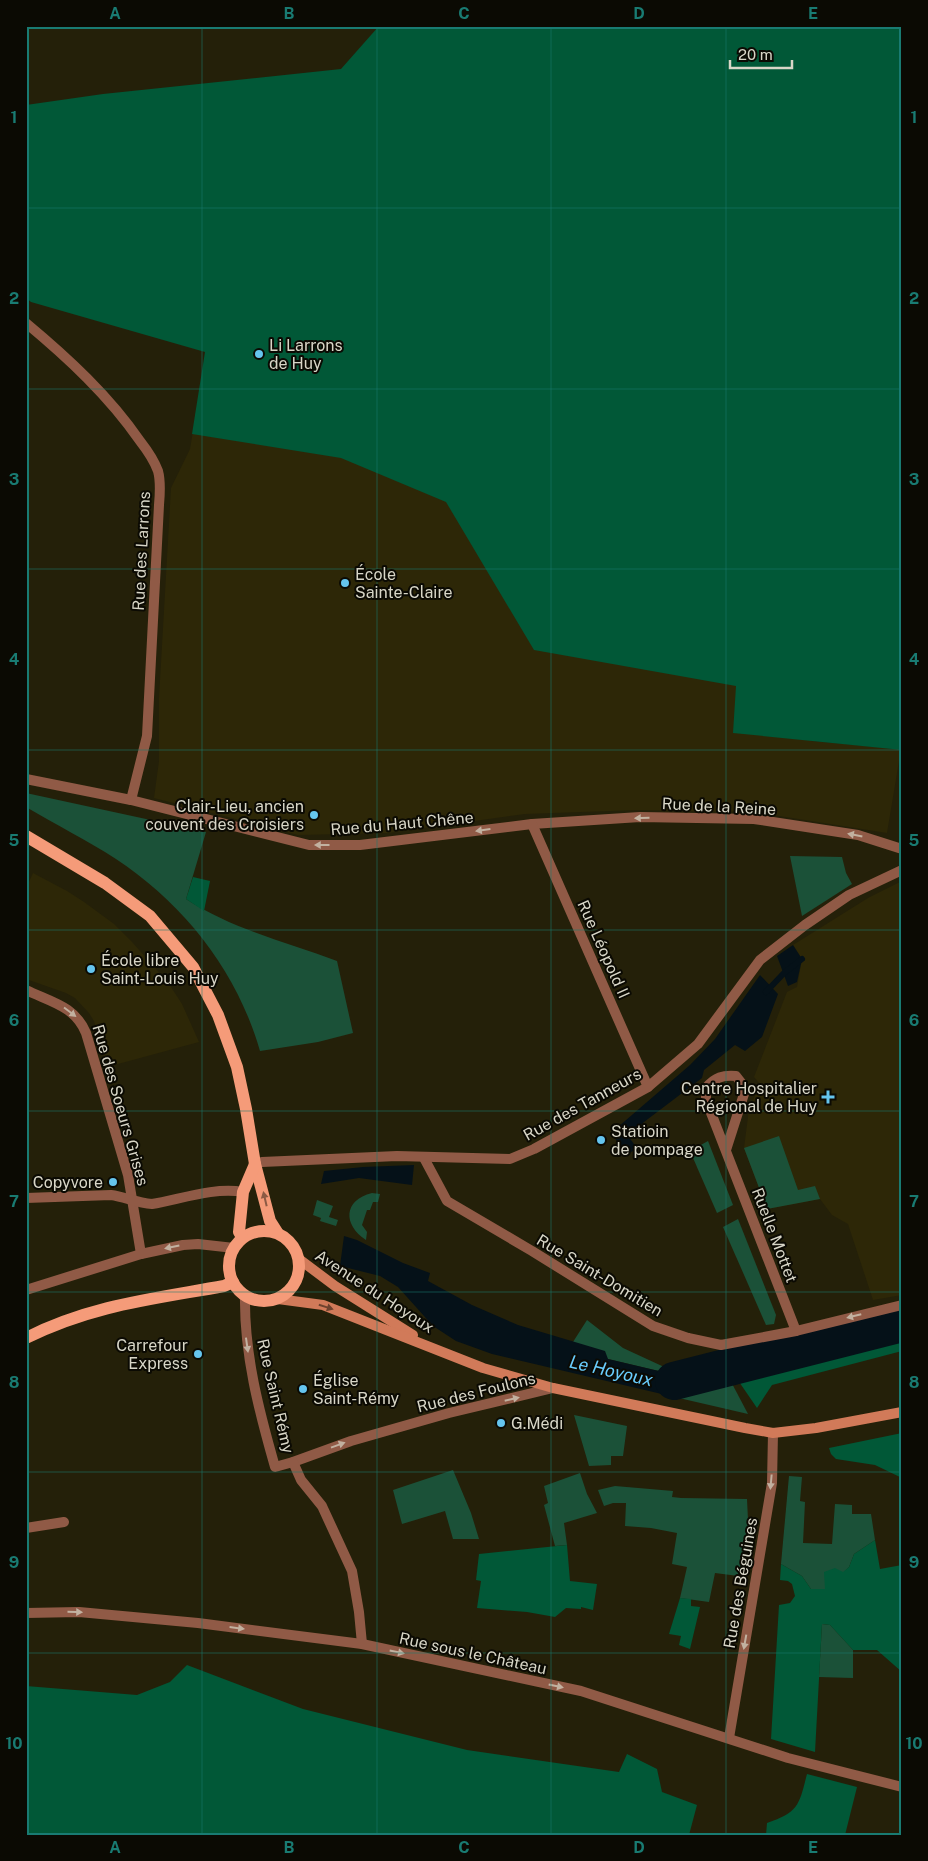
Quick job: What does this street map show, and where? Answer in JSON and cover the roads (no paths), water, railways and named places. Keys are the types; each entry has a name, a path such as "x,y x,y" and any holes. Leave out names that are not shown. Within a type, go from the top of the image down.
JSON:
{"main road":[{"path":"26,836 105,883 150,916 192,967 218,1015 237,1067 255,1164 270,1221 277,1232 290,1242 299,1259 300,1268 293,1287 278,1299 267,1301 245,1296 233,1282 229,1272 230,1256 242,1237 261,1232 277,1232"},
{"path":"242,1237 239,1232 243,1192 255,1164"},
{"name":"Avenue du Hoyoux","path":"299,1259 335,1286 435,1349"},
{"path":"26,1338 97,1310 143,1299 224,1286 233,1282"},
{"name":"Avenue du Hoyoux","path":"278,1299 323,1305 483,1368 553,1388 773,1433 816,1428 902,1412"}],"street":[{"name":"Rue des Larrons","path":"26,323 61,352 120,413 148,452 158,470 160,488 147,736 131,800"},
{"name":"Rue du Haut Chêne","path":"26,779 131,800 309,845 360,845 532,824"},
{"name":"Rue de la Reine","path":"532,824 640,817 754,819 858,834 902,849"},
{"name":"Rue Léopold II","path":"532,824 648,1087"},
{"name":"Rue des Tanneurs","path":"255,1164 262,1162 397,1156 510,1159 559,1136 648,1087 698,1044 760,960 849,895 902,870"},
{"name":"Rue des Soeurs Grises","path":"26,990 69,1009 81,1021 128,1174 141,1254"},
{"name":"Ruelle Mottet","path":"726,1150 744,1094 743,1084 736,1076 726,1075 714,1079 706,1088 706,1100 796,1330"},
{"name":"Rue Saint-Domitien","path":"424,1158 447,1201 653,1326 688,1338 722,1344 796,1330 902,1305"},
{"path":"26,1198 111,1195 122,1196 141,1204 152,1204 214,1192 234,1190 243,1192"},
{"path":"26,1290 141,1254 191,1244 234,1248"},
{"name":"Rue Saint Rémy","path":"245,1296 247,1349 262,1421 275,1467 293,1462 301,1480 322,1506 352,1571 360,1612 362,1644"},
{"name":"Rue des Foulons","path":"293,1462 351,1441 449,1413 553,1388"},
{"name":"Rue des Béguines","path":"728,1738 772,1483 773,1433"},
{"path":"26,1528 64,1522"},
{"name":"Rue sous le Château","path":"27,1610 79,1612 198,1623 362,1644 581,1691 788,1758 902,1787"}],"water":[{"path":"793,945 802,959 797,982 788,986 777,956"},
{"path":"760,975 778,994 762,1037 745,1051 735,1045 704,1070 702,1078 644,1122 628,1136 637,1148 627,1155 611,1133 690,1065 715,1039"},
{"path":"414,1165 412,1185 359,1178 321,1184 324,1171"},
{"path":"344,1236 430,1273 428,1281 472,1305 518,1325 605,1351 608,1359 663,1372 675,1372 719,1361 728,1376 666,1395 492,1354 456,1341 433,1326 398,1287 380,1276 340,1266"},
{"path":"902,1315 902,1331 821,1351 818,1344 812,1338 848,1327"},
{"path":"753,1352 759,1359 759,1366 733,1373 724,1359"}],"waterway":[{"path":"766,992 784,973 802,959"},
{"name":"Le Hoyoux","path":"674,1381 902,1323"}],"place":[{"name":"Li Larrons de Huy","path":"259,354"},
{"name":"École Sainte-Claire","path":"345,583"},
{"name":"Clair-Lieu, ancien couvent des Croisiers","path":"314,815"},
{"name":"École libre Saint-Louis Huy","path":"91,969"},
{"name":"Centre Hospitalier Régional de Huy","path":"828,1097"},
{"name":"Statioin de pompage","path":"601,1140"},
{"name":"Copyvore","path":"113,1182"},
{"name":"Carrefour Express","path":"198,1354"},
{"name":"Église Saint-Rémy","path":"303,1389"},
{"name":"G.Médi","path":"501,1423"}]}
